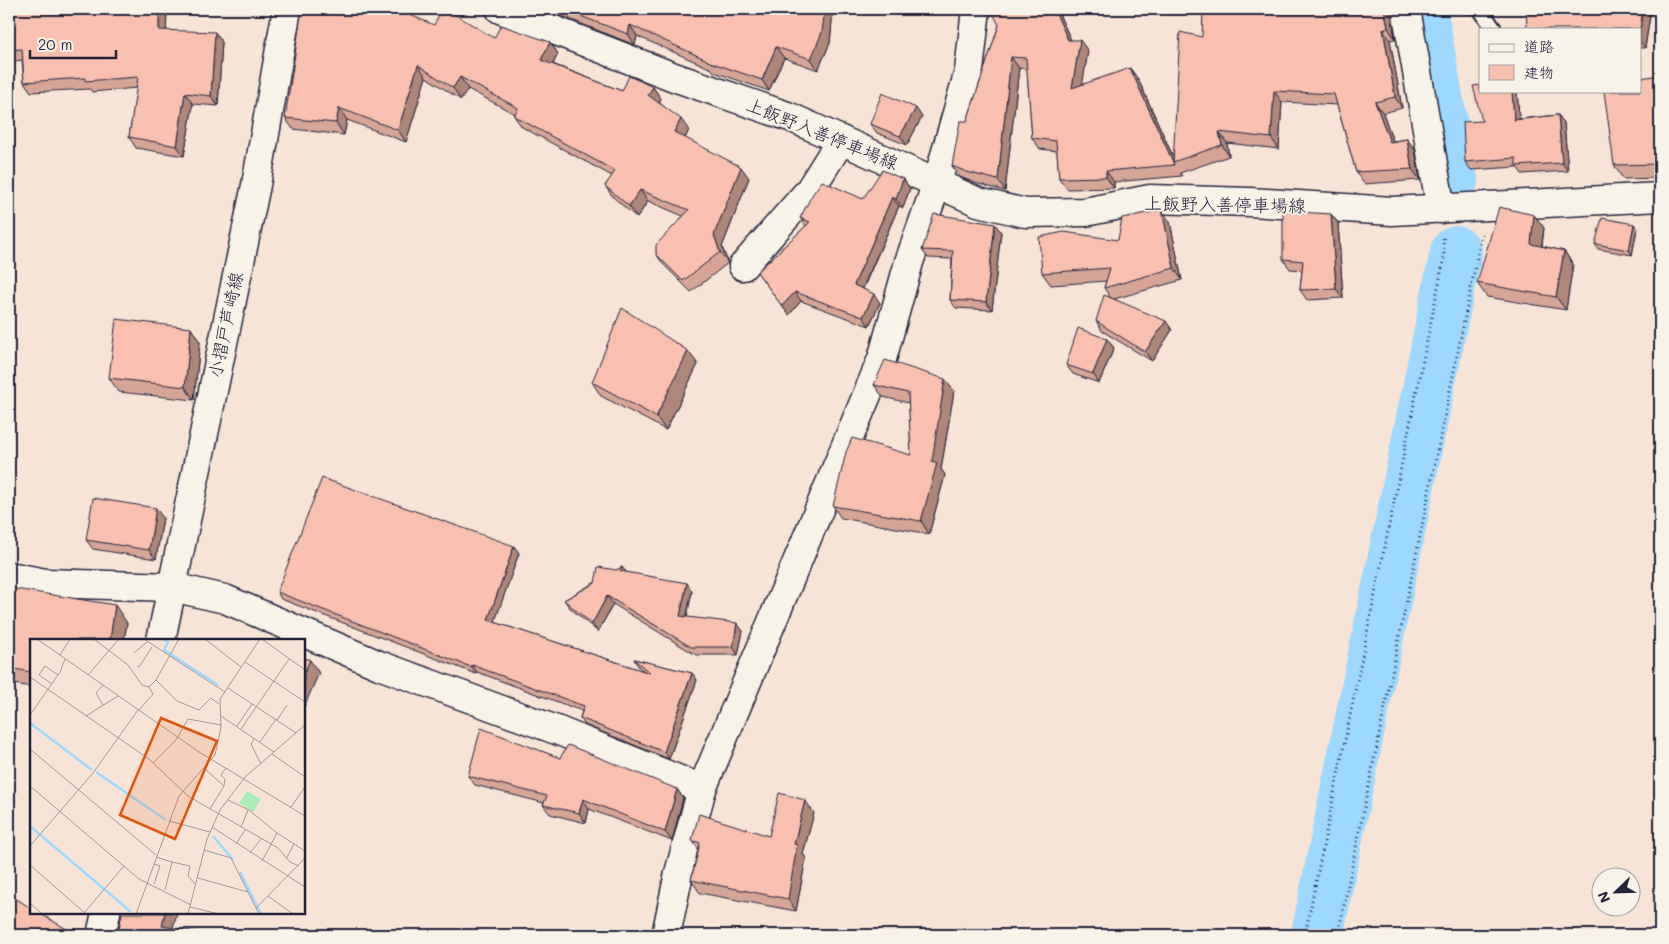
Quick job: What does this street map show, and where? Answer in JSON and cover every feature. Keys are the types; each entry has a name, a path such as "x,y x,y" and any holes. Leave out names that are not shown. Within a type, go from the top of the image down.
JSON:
{"street":[{"name":"小摺戸芦崎線","path":"161,639 256,185 287,9"},
{"name":"上飯野入善停車場線","path":"500,9 674,77 790,117 978,202 1025,213 1085,212 1150,199 1250,202 1392,211 1660,197"},
{"path":"666,935 678,873 702,789 882,359 910,262 937,183 969,71 976,9"},
{"path":"1406,9 1441,209"},
{"path":"743,266 809,191 841,140"},
{"path":"9,576 46,583 172,587 224,599 378,665 559,731 702,789"},
{"path":"101,935 106,914"}],"lane":[{"path":"1480,9 1493,28"}],"path":[{"path":"1338,935 1488,207"},
{"path":"1305,935 1444,258 1441,209"}],"building":[{"path":"9,9 159,9 159,30 215,32 211,96 185,93 177,146 129,137 138,77 85,81 85,78 24,82 22,49 9,50"},
{"path":"302,9 396,9 434,25 442,9 446,9 494,38 501,25 550,42 541,60 622,91 629,76 653,87 648,95 681,119 674,132 741,167 714,235 720,252 683,281 656,254 656,245 689,210 640,190 629,206 605,186 615,171 514,116 518,108 460,77 453,88 418,65 398,130 339,108 336,123 285,118"},
{"path":"562,9 825,9 822,32 811,59 776,47 762,80 707,61 630,25 628,34"},
{"path":"996,9 1054,9 1068,40 1080,40 1072,88 1130,68 1174,165 1106,171 1106,177 1059,178 1056,141 1032,138 1026,58 1011,57 998,180 952,166 960,121 967,121 999,25 992,11"},
{"path":"1203,9 1384,9 1388,28 1383,29 1395,97 1375,102 1390,142 1407,139 1412,169 1356,172 1334,94 1274,91 1271,138 1219,132 1222,145 1173,162 1180,32 1202,37"},
{"path":"1526,9 1643,9 1640,28 1524,28 1527,27"},
{"path":"1660,75 1660,164 1614,165 1604,92 1642,92 1642,78"},
{"path":"1479,85 1479,92 1512,92 1514,120 1558,115 1562,163 1516,166 1516,158 1465,162 1463,122 1482,121 1473,86"},
{"path":"882,93 916,108 900,136 870,124"},
{"path":"882,170 903,179 896,199 892,197 854,285 874,294 863,317 795,292 782,306 757,272 810,222 800,218 822,181 863,199"},
{"path":"1499,207 1534,215 1531,244 1564,251 1556,297 1477,283"},
{"path":"1162,210 1174,268 1104,288 1110,268 1042,273 1039,237 1064,232 1118,240 1122,218"},
{"path":"1283,211 1331,214 1336,289 1300,290 1303,261 1283,259"},
{"path":"934,214 995,224 986,302 950,300 953,251 922,250"},
{"path":"1602,218 1634,224 1629,250 1595,244"},
{"path":"1104,295 1166,321 1145,352 1096,321"},
{"path":"622,308 688,351 656,417 592,382"},
{"path":"116,319 191,328 185,387 109,378"},
{"path":"1078,328 1107,339 1093,374 1066,365"},
{"path":"885,360 945,379 932,461 937,463 921,521 833,506 846,452 852,438 911,455 908,393 874,385"},
{"path":"322,478 514,546 488,620 650,673 634,659 692,673 664,752 580,718 584,706 472,665 471,667 277,592"},
{"path":"93,498 156,508 149,550 86,540"},
{"path":"598,567 616,570 622,567 620,571 687,583 680,616 737,623 733,647 691,647 607,596 592,624 564,600 595,583"},
{"path":"9,588 115,605 110,639 30,639 30,672 9,668"},
{"path":"305,658 310,660 305,671"},
{"path":"481,728 560,758 568,745 677,789 665,832 583,799 579,813 543,805 547,796 468,776"},
{"path":"779,793 805,800 794,844 797,845 788,899 691,880 700,843 692,840 699,814 769,836"},
{"path":"10,895 30,907 30,914 41,914 72,932 70,935 9,935"},
{"path":"122,914 165,914 162,926 201,933 200,935 118,935"}],"waterway":[{"path":"1421,9 1452,180"},
{"path":"1317,935 1456,252"}]}
